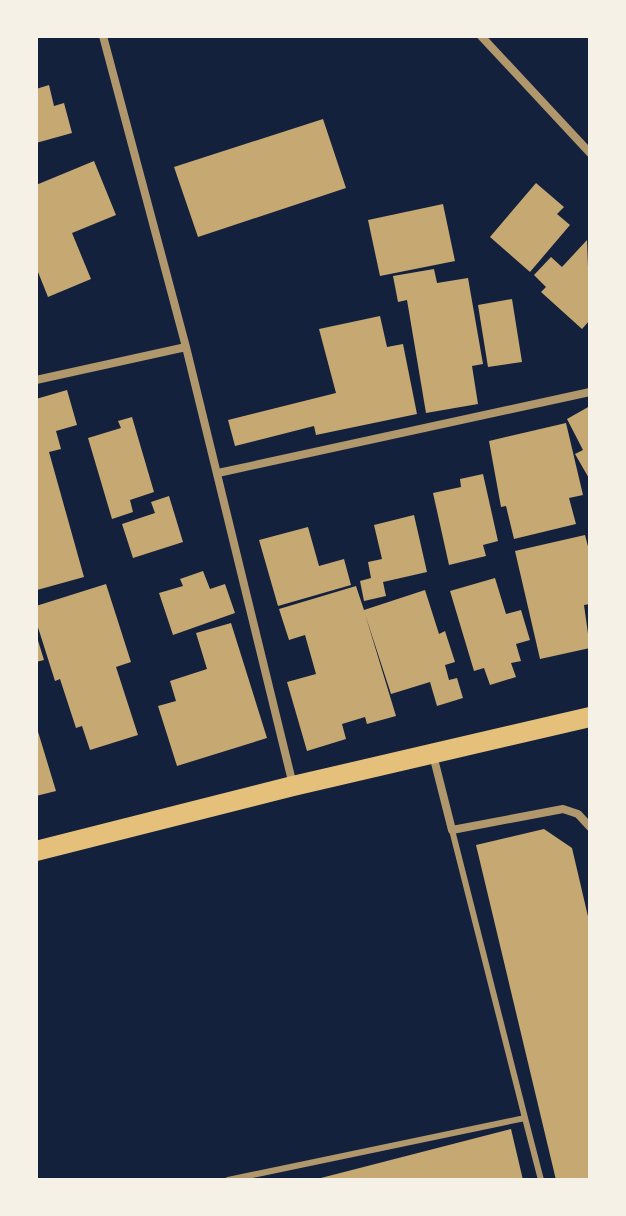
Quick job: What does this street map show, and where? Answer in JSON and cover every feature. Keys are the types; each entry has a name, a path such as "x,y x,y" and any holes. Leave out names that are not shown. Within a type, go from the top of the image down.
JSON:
{"main road":[{"path":"36,851 293,786 590,717"}],"street":[{"path":"103,36 218,473 293,786"},
{"path":"481,36 590,153"},
{"path":"36,380 186,347"},
{"path":"218,473 590,392"},
{"path":"432,753 452,830 563,809 578,814 590,827"}],"lane":[{"path":"452,830 541,1180"},
{"path":"228,1180 525,1118"}],"building":[{"path":"49,85 54,106 64,103 72,133 36,143 36,89"},
{"path":"323,119 346,188 198,237 174,167"},
{"path":"94,161 116,215 72,233 91,279 48,297 36,267 36,185"},
{"path":"536,183 564,207 557,214 570,225 530,272 490,237"},
{"path":"443,204 455,261 380,276 368,220"},
{"path":"587,240 590,320 582,329 541,292 546,287 534,275 551,257 562,267"},
{"path":"434,269 437,283 468,278 483,364 472,366 478,404 426,413 407,300 398,302 393,276"},
{"path":"512,299 522,362 488,367 478,305"},
{"path":"380,316 387,347 403,344 417,414 316,435 314,426 235,446 228,420 336,393 319,329"},
{"path":"67,390 77,425 56,431 61,449 49,452 84,577 37,590 36,399"},
{"path":"590,406 590,480 575,454 583,450 567,419"},
{"path":"132,417 154,492 130,500 133,512 112,519 88,438 121,428 118,421"},
{"path":"566,423 583,495 569,498 576,524 514,539 506,506 501,507 489,441"},
{"path":"483,474 498,541 483,545 486,556 449,565 433,493 461,487 460,479"},
{"path":"169,496 183,542 133,558 122,524 155,513 151,502"},
{"path":"414,515 427,572 383,582 386,596 364,601 360,581 371,578 368,562 382,559 374,525"},
{"path":"308,527 319,566 344,559 351,585 278,606 259,540"},
{"path":"585,535 590,554 590,604 584,605 590,648 540,659 515,551"},
{"path":"203,571 210,589 225,584 235,613 173,635 159,593 183,586 180,579"},
{"path":"495,578 506,614 521,610 530,640 516,644 521,661 511,663 516,677 490,685 484,668 474,671 450,591"},
{"path":"106,584 131,662 116,667 138,735 90,750 82,726 76,728 60,679 55,681 36,621 36,606"},
{"path":"356,586 364,610 425,590 439,634 445,631 455,662 445,665 449,680 457,678 463,698 437,706 430,682 391,694 365,614 396,716 367,724 365,717 342,724 346,739 307,751 287,682 316,674 305,635 289,640 279,609"},
{"path":"231,623 267,738 177,766 158,706 176,701 170,681 207,669 196,633"},
{"path":"36,634 44,660 36,662"},
{"path":"36,725 56,791 36,796"},
{"path":"544,829 572,848 590,925 590,1180 556,1180 476,845"},
{"path":"511,1129 523,1180 317,1180 317,1179"}]}
